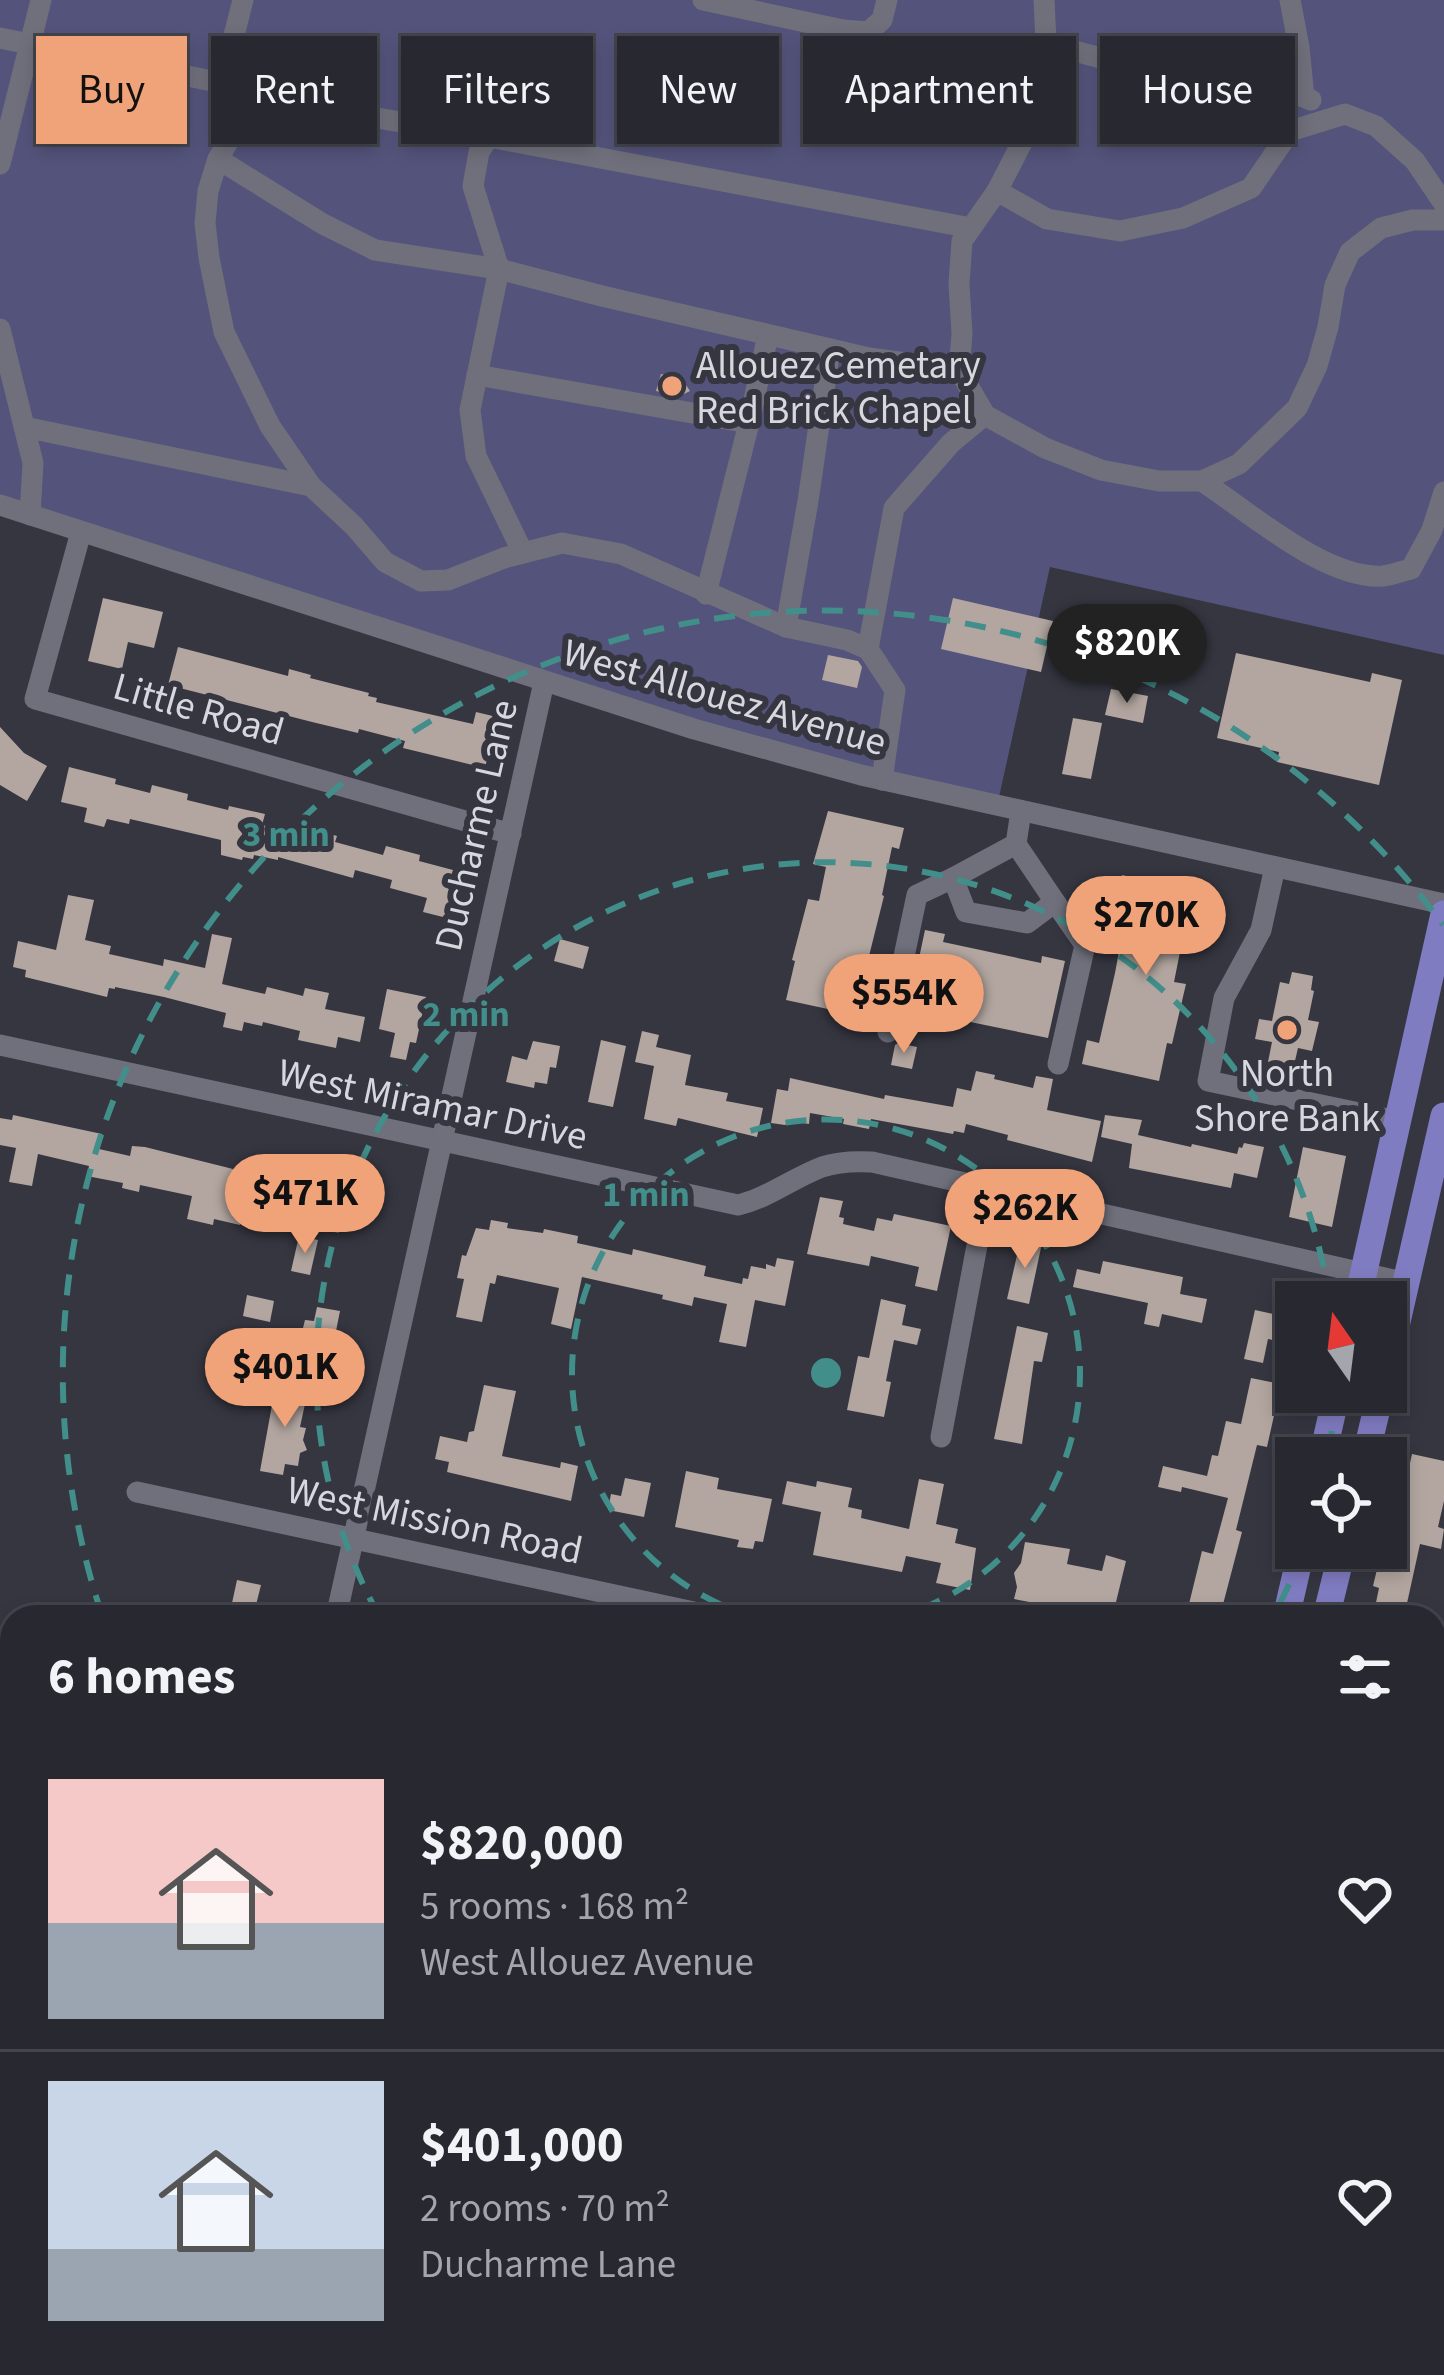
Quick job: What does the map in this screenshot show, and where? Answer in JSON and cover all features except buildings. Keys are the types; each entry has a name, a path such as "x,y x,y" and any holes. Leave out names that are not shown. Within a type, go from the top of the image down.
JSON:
{"main road":[{"path":"1362,1281 1444,909"},
{"path":"1407,1283 1444,1116"},
{"path":"1289,1605 1297,1569"},
{"path":"1329,1605 1337,1569"}],"street":[{"path":"0,164 41,0"},
{"path":"234,36 243,0"},
{"path":"704,0 868,32 882,20 887,0"},
{"path":"1044,0 1046,36"},
{"path":"1294,3 1304,97"},
{"path":"0,38 211,81"},
{"path":"1076,52 1143,67 1253,81 1376,126 1415,160 1444,204"},
{"path":"997,191 1047,219 1120,231 1184,218 1251,188 1290,130 1345,114"},
{"path":"227,144 208,191 206,223 224,332 270,426 310,486 385,562 421,581 448,580 562,543 621,554 786,627 848,640 868,649 895,690 883,780"},
{"path":"484,144 473,186 499,269 470,410 476,456 523,553"},
{"path":"526,144 971,228"},
{"path":"1021,144 997,191 962,241 959,370 985,415 1045,448 1101,470 1159,481 1202,481 1239,464 1297,409 1317,366 1335,285 1350,252 1382,228 1413,220 1444,220"},
{"path":"218,159 375,250 499,269 868,358 959,370"},
{"path":"0,329 33,463 30,515"},
{"path":"706,594 768,335"},
{"path":"786,627 830,349"},
{"path":"478,375 749,423"},
{"path":"868,649 893,508 951,443 985,415"},
{"path":"24,427 310,486"},
{"path":"1202,481 1335,568 1382,576 1411,569 1432,530 1444,492"},
{"name":"West Allouez Avenue","path":"0,506 694,729 883,780 1444,909"},
{"name":"Little Road","path":"81,532 35,699 511,834"},
{"name":"Ducharme Lane","path":"339,1605 544,682"},
{"path":"1021,811 1016,844 1085,945 1058,1064"},
{"path":"888,1032 917,895 1016,844"},
{"path":"1274,868 1261,930 1224,998 1208,1081 1396,1121"},
{"path":"952,878 966,912 1027,923 1055,902"},
{"name":"West Miramar Drive","path":"0,1045 738,1205 824,1166 872,1162 1398,1281"},
{"path":"941,1438 988,1187"},
{"name":"West Mission Road","path":"137,1492 661,1605"}],"shaded area":[{"path":"0,0 1444,0 1444,655 1050,567 997,806 861,775 0,505"}],"place":[{"name":"Allouez Cemetary Red Brick Chapel","path":"672,386"},
{"name":"North Shore Bank","path":"1287,1030"}]}
